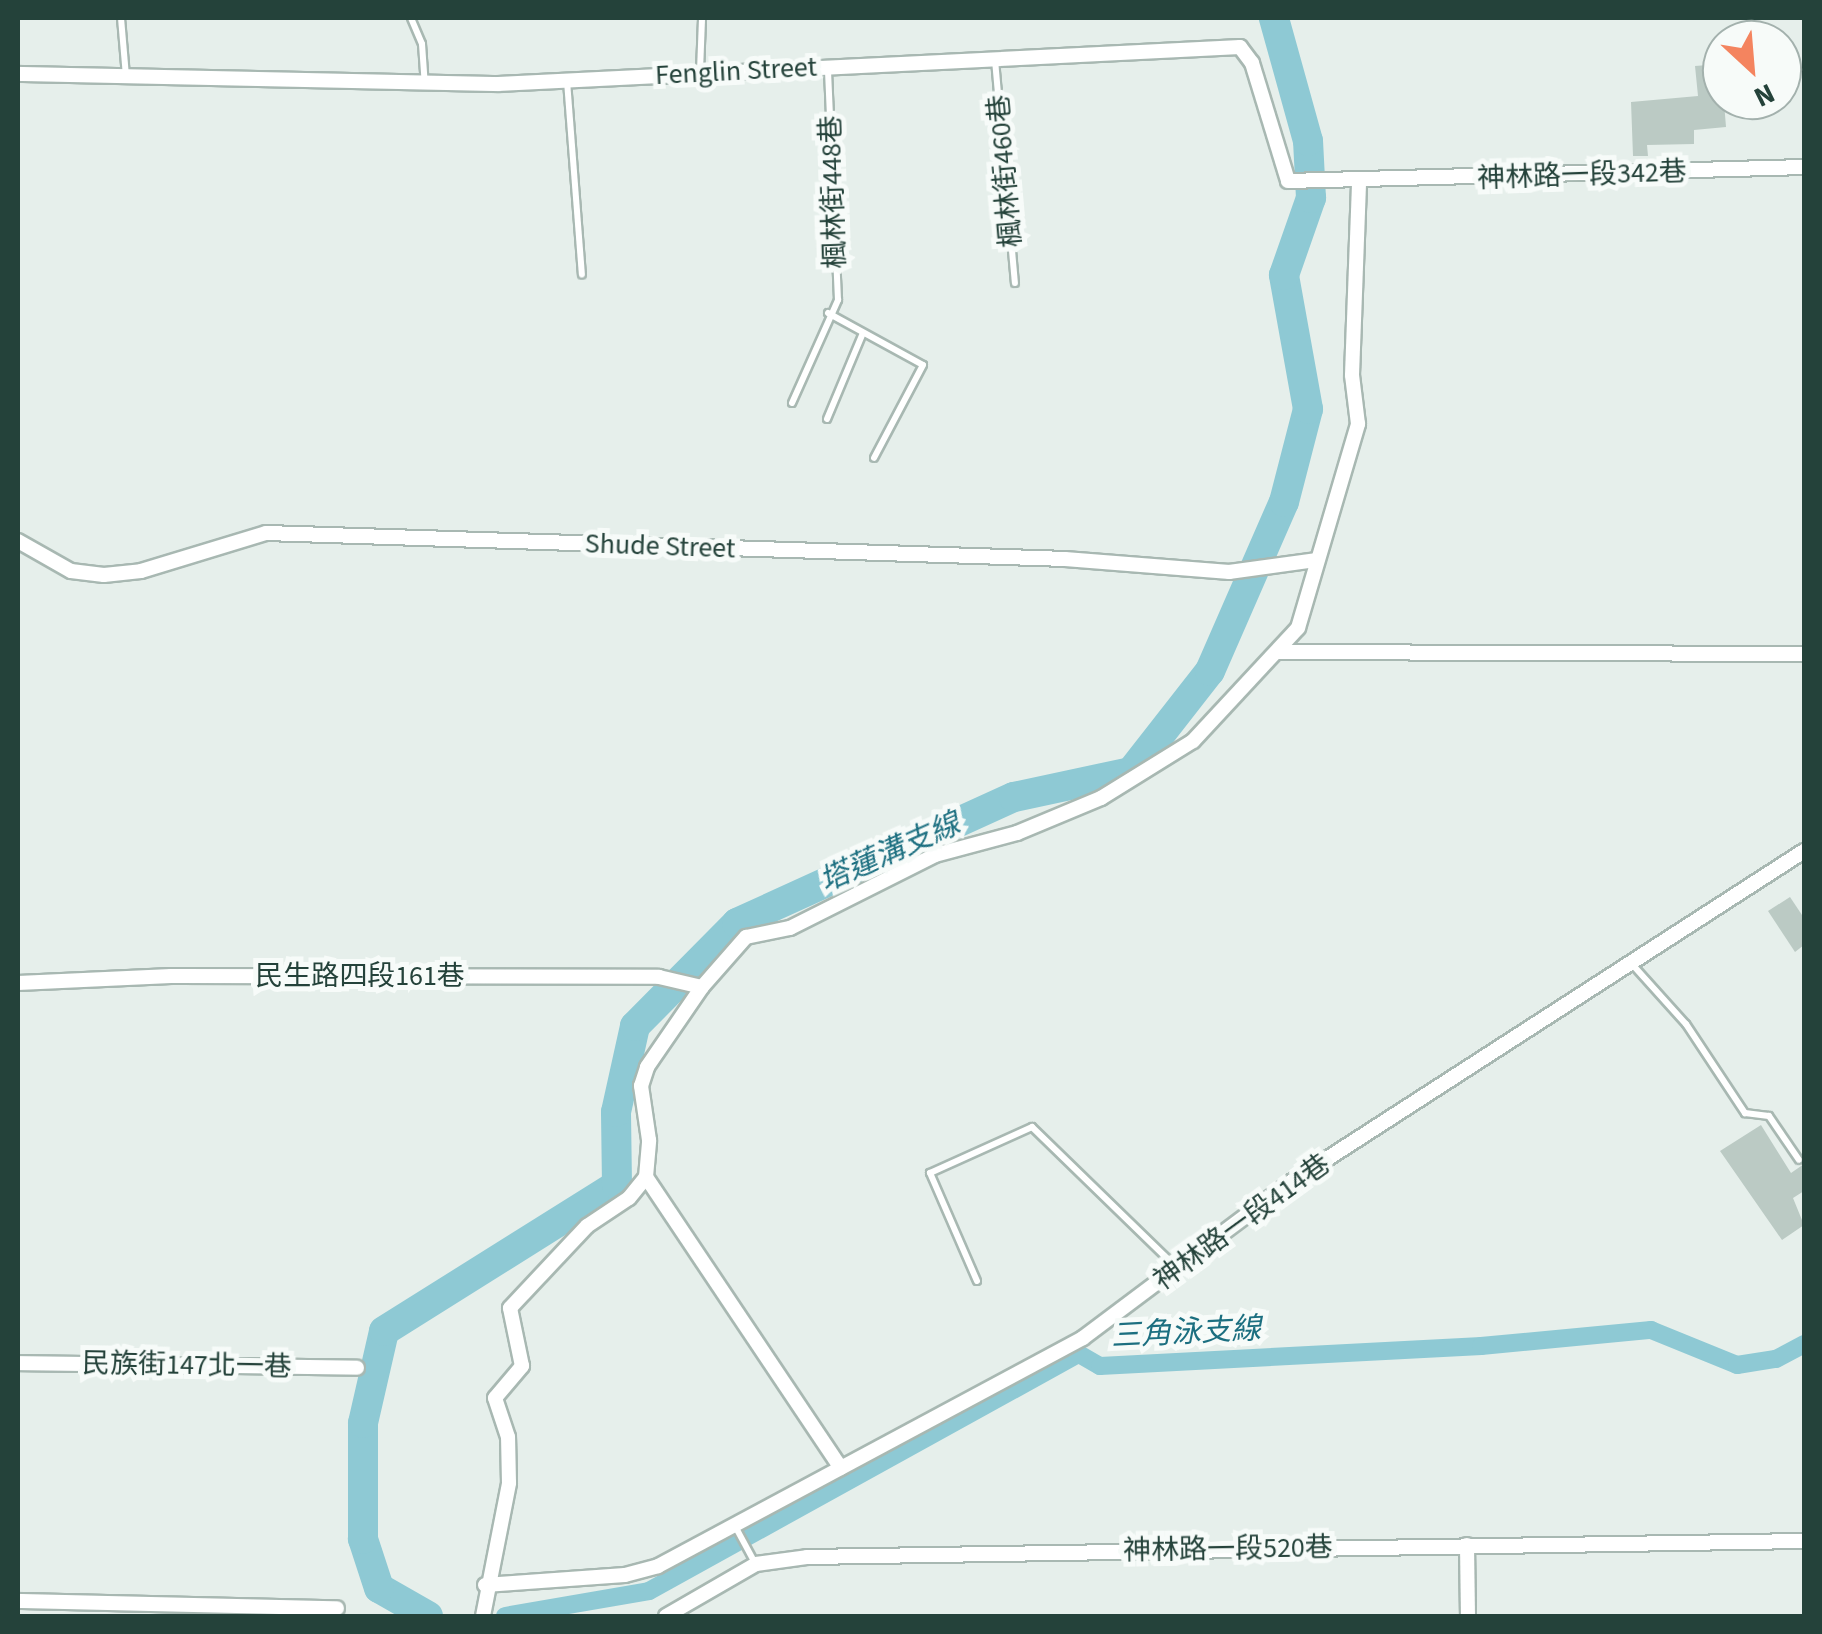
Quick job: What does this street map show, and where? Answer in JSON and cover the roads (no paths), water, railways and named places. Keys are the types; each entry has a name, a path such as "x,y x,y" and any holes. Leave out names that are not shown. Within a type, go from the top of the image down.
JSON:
{"street":[{"name":"Fenglin Street","path":"18,74 425,83 567,80 1240,47 1252,64 1288,181 1359,182"},
{"name":"神林路一段342巷","path":"1359,182 1804,168"},
{"path":"483,1616 484,1585 509,1483 508,1437 496,1398 522,1366 510,1308 574,1239 630,1198 646,1177 649,1140 641,1086 646,1067 702,986 746,937 790,928 935,855 1017,834 1101,798 1193,742 1298,628 1358,424 1352,374 1359,182"},
{"name":"Shude Street","path":"18,541 71,571 104,575 141,571 266,534 1065,559 1229,572 1316,560"},
{"path":"1278,652 1804,654"},
{"name":"神林路一段414巷","path":"484,1585 625,1575 658,1566 733,1522 1083,1338 1288,1184 1804,851"},
{"name":"民生路四段161巷","path":"18,983 171,976 620,977 702,986"},
{"path":"646,1177 841,1468"},
{"name":"民族街147北一巷","path":"18,1363 357,1368"},
{"name":"神林路一段520巷","path":"666,1616 756,1564 807,1557 1804,1541"},
{"path":"1467,1545 1468,1616"},
{"path":"18,1601 338,1608"}],"lane":[{"path":"121,18 126,77"},
{"path":"411,18 422,44 425,83"},
{"path":"700,73 702,18"},
{"name":"楓林街460巷","path":"995,59 1014,283"},
{"name":"楓林街448巷","path":"792,403 828,313 838,300 828,67"},
{"path":"567,80 582,274"},
{"path":"828,313 923,365 874,458"},
{"path":"828,420 863,332"},
{"path":"1631,962 1686,1024 1744,1113 1769,1116 1799,1160"},
{"path":"977,1281 930,1174 1032,1128 1178,1268"},
{"path":"733,1522 756,1564"}],"waterway":[{"name":"塔蓮溝支線","path":"428,1616 379,1588 363,1539 363,1423 384,1331 617,1185 616,1112 635,1026 737,923 1014,797 1131,772 1210,671 1284,502 1308,409 1284,275 1311,198 1308,141 1274,18"},
{"name":"三角泳支線","path":"505,1616 649,1591 1079,1354 1100,1366 1481,1346 1651,1330 1737,1365 1776,1359 1804,1344"}]}
